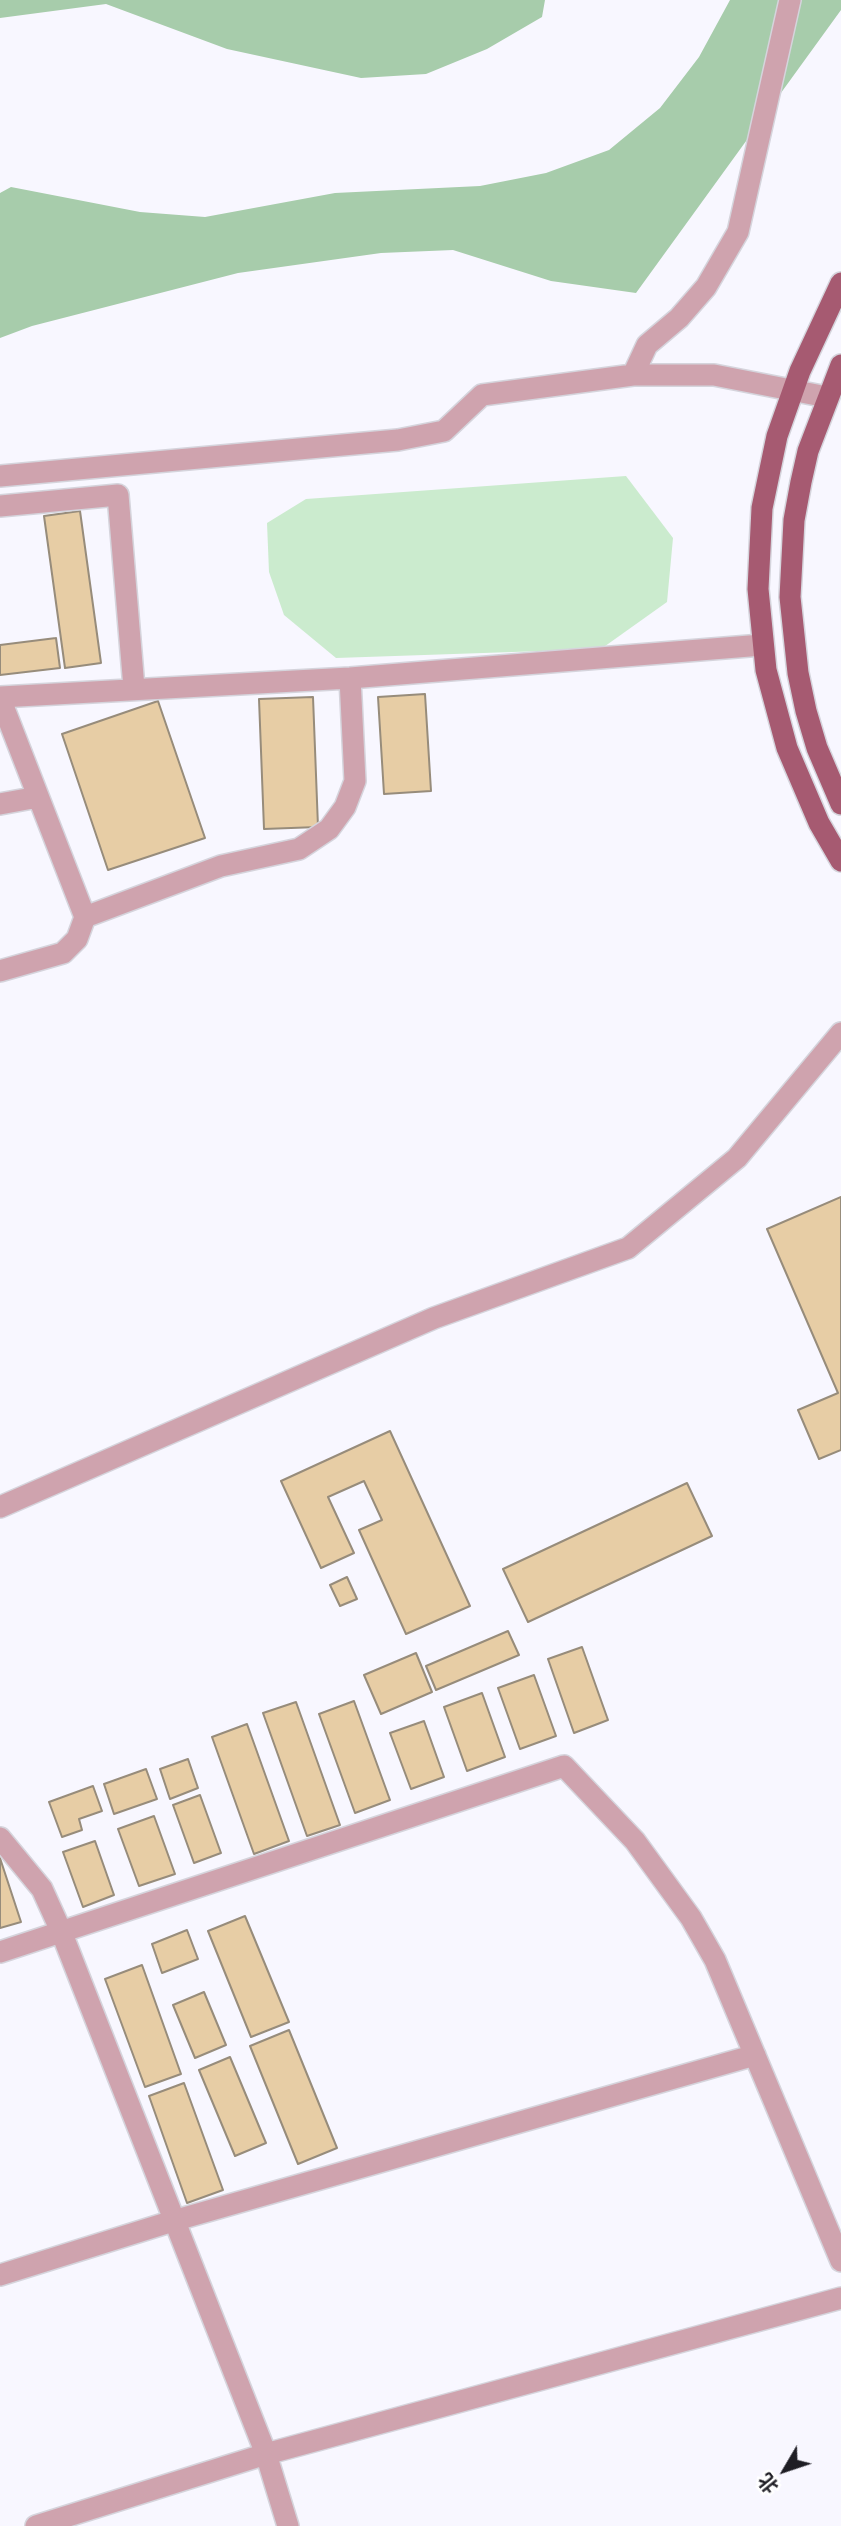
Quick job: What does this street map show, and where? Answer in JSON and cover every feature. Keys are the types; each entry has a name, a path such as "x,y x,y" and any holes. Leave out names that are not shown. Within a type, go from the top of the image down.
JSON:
{"main road":[{"path":"841,283 793,391 777,436 762,509 758,589 762,646 787,748 819,823 841,861"},
{"path":"841,365 827,397 801,482 793,533 790,597 798,673 806,711 817,748 841,804"}],"street":[{"path":"633,375 647,345 680,318 706,286 738,232 790,0"},
{"path":"0,476 398,440 444,431 482,395 633,375 713,375 827,397"},
{"path":"0,506 118,495 134,688"},
{"path":"0,971 63,953 77,939 85,917 0,698 134,688 350,678 762,646"},
{"path":"85,917 221,866 299,849 329,829 345,807 355,781 350,678"},
{"path":"0,804 38,797"},
{"path":"0,1507 434,1318 628,1248 737,1158 841,1033"},
{"path":"0,1952 564,1766 635,1841 691,1919 715,1960 841,2260"},
{"path":"0,1838 42,1889 61,1931 266,2454 288,2526"},
{"path":"0,2275 173,2221 755,2055"},
{"path":"36,2526 266,2454 841,2298"}],"green space":[{"path":"0,0 545,0 542,17 487,49 426,74 361,78 227,49 106,4 0,18"},
{"path":"730,0 841,0 841,10 636,293 551,281 453,250 381,253 238,273 32,326 0,338 0,193 11,187 140,212 205,217 335,193 480,186 546,173 609,150 660,108 699,57"},
{"path":"626,476 673,538 667,602 601,649 336,658 284,615 269,572 267,523 306,499"}],"building":[{"path":"80,511 101,663 65,668 44,516"},
{"path":"56,638 60,668 0,675 0,645"},
{"path":"425,694 431,791 384,794 378,697"},
{"path":"313,697 318,827 264,829 259,699"},
{"path":"158,701 205,838 108,870 62,734"},
{"path":"841,1197 841,1450 819,1459 798,1410 838,1393 767,1229"},
{"path":"390,1431 470,1606 406,1634 359,1530 382,1520 364,1481 328,1497 354,1553 321,1568 281,1481"},
{"path":"687,1483 712,1536 528,1622 503,1569"},
{"path":"347,1577 357,1599 340,1606 330,1585"},
{"path":"508,1631 519,1655 436,1690 426,1666"},
{"path":"582,1647 608,1720 574,1733 548,1659"},
{"path":"416,1653 432,1692 381,1714 364,1675"},
{"path":"534,1675 556,1736 520,1749 498,1688"},
{"path":"482,1693 505,1757 467,1771 444,1707"},
{"path":"354,1701 390,1800 355,1813 319,1714"},
{"path":"296,1702 340,1825 307,1836 263,1713"},
{"path":"424,1721 444,1777 411,1789 390,1733"},
{"path":"247,1724 289,1841 254,1854 212,1737"},
{"path":"188,1759 198,1788 170,1799 160,1769"},
{"path":"146,1769 157,1799 114,1814 104,1784"},
{"path":"93,1786 102,1811 79,1819 82,1830 62,1837 49,1802"},
{"path":"200,1795 221,1853 194,1863 173,1805"},
{"path":"154,1816 175,1874 139,1886 118,1829"},
{"path":"95,1841 114,1895 83,1907 63,1852"},
{"path":"0,1858 21,1922 0,1928"},
{"path":"245,1916 289,2022 251,2037 208,1931"},
{"path":"187,1930 198,1959 162,1973 152,1944"},
{"path":"142,1965 181,2074 145,2087 105,1979"},
{"path":"204,1992 226,2045 195,2058 173,2005"},
{"path":"289,2030 337,2148 298,2164 250,2046"},
{"path":"230,2057 266,2143 235,2156 199,2070"},
{"path":"184,2083 223,2190 187,2203 149,2096"}]}
